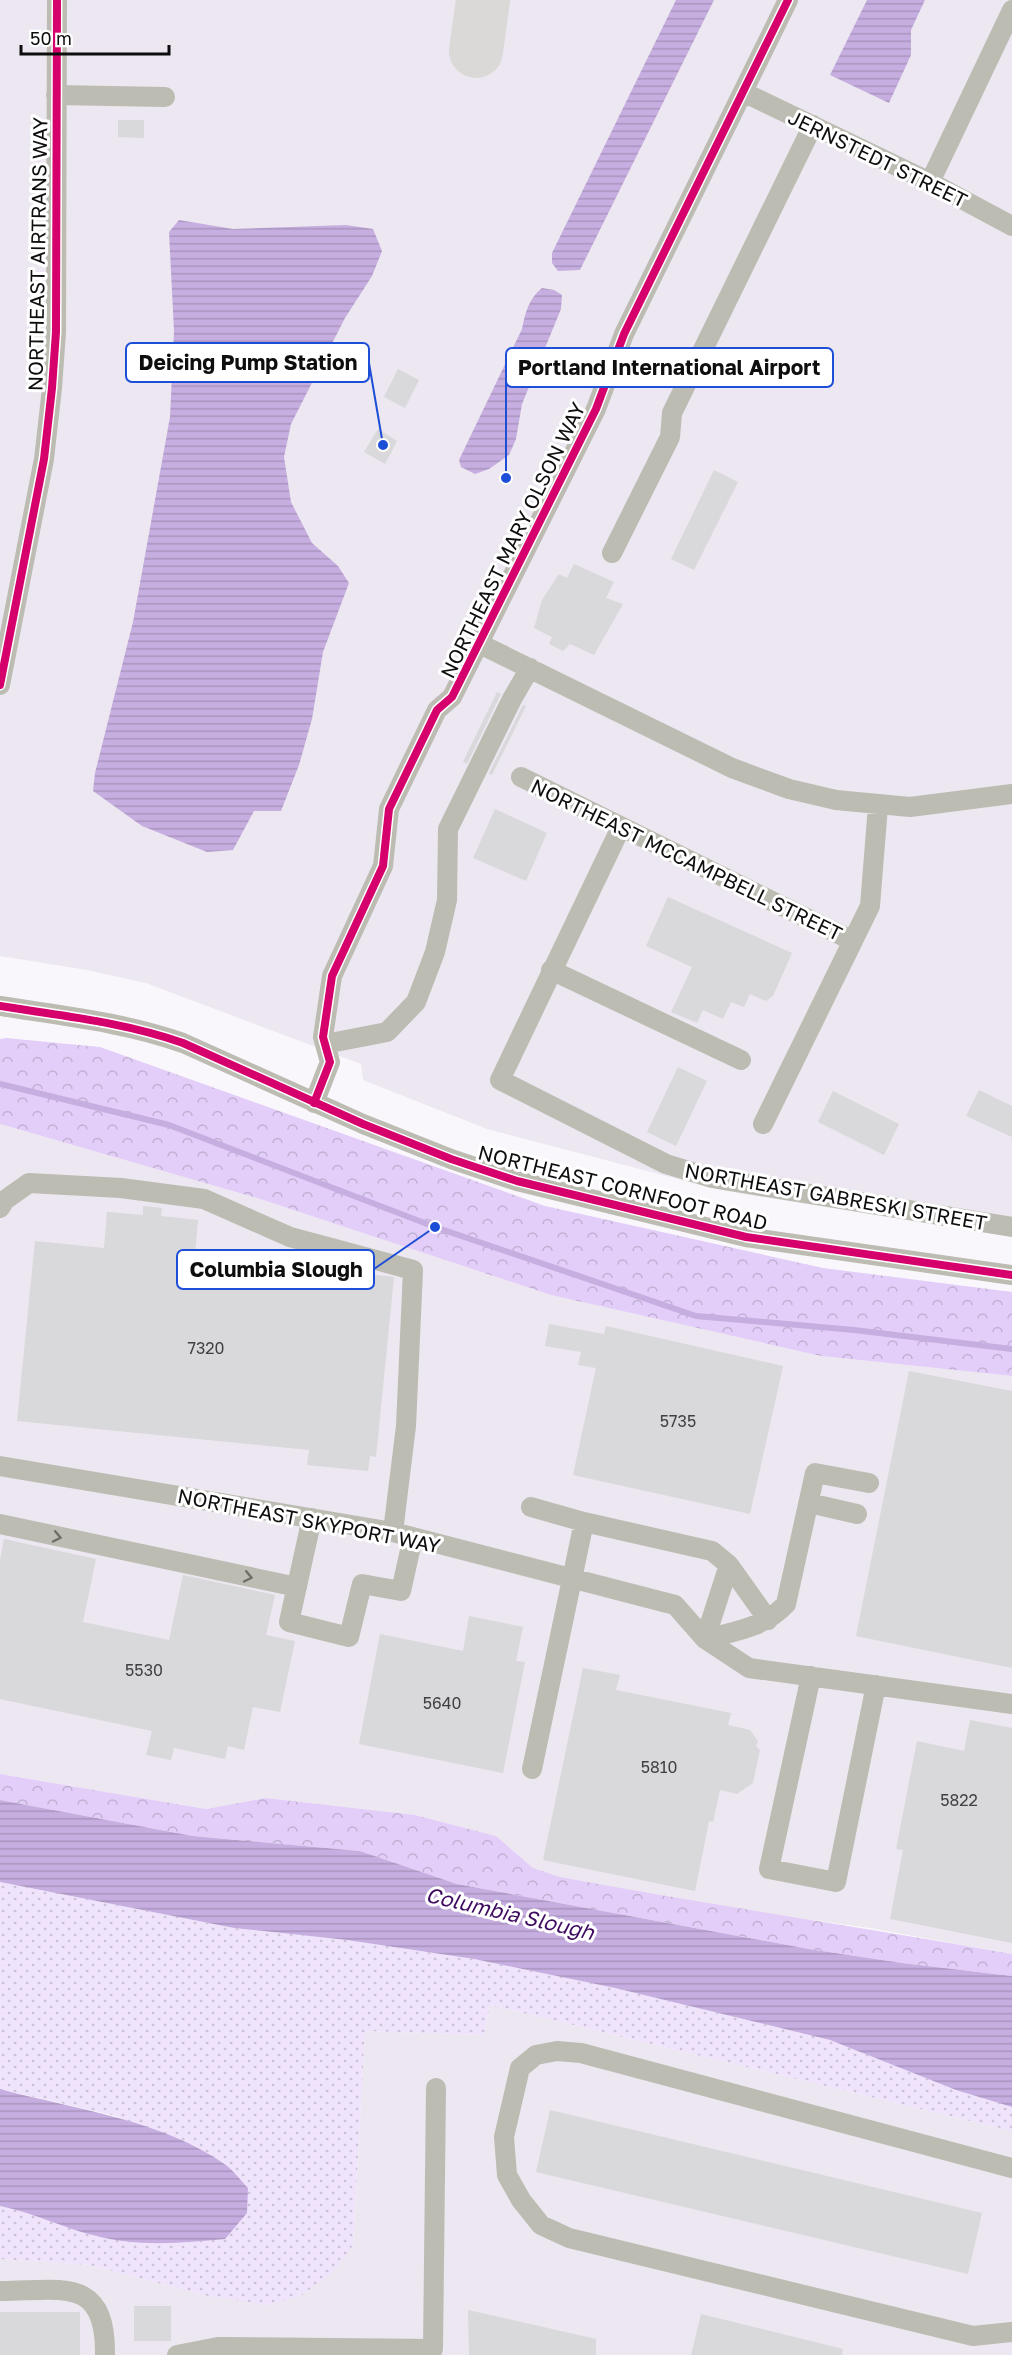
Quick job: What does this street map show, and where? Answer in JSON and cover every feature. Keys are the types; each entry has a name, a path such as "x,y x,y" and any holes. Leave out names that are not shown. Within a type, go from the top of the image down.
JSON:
{"street":[{"name":"NORTHEAST AIRTRANS WAY","path":"0,685 3,652 49,423 56,332 57,0"},
{"name":"NORTHEAST MARY OLSON WAY","path":"314,1103 330,1062 323,1037 332,976 383,866 389,809 437,710 452,697 480,644 596,409 624,334 788,0"},
{"path":"930,182 1012,10"},
{"name":"JERNSTEDT STREET","path":"743,92 930,182 1012,226"},
{"path":"56,95 165,97"},
{"path":"612,553 670,437 672,414 813,125"},
{"path":"480,644 721,763 766,782 836,800 878,806 910,807 1012,794"},
{"path":"325,1044 387,1032 416,1002 435,952 447,900 448,829 512,699 530,668"},
{"name":"NORTHEAST MCCAMPBELL STREET","path":"521,777 853,941"},
{"path":"763,1124 870,906 878,806"},
{"path":"621,827 551,970 741,1060"},
{"name":"NORTHEAST GABRESKI STREET","path":"551,970 500,1080 666,1164 712,1178 1012,1227"},
{"name":"NORTHEAST CORNFOOT ROAD","path":"0,1006 81,1017 150,1031 183,1042 314,1103 451,1159 555,1191 746,1237 1012,1275"},
{"path":"0,1208 5,1200 29,1183 121,1188 204,1199 290,1237 413,1270 406,1426 393,1532"},
{"name":"NORTHEAST SKYPORT WAY","path":"0,1466 393,1532 675,1605 705,1639 749,1668 1012,1704"},
{"path":"705,1639 735,1632 768,1620 786,1604 815,1473 869,1483"},
{"path":"809,1503 857,1514"},
{"path":"531,1507 584,1522 712,1551 729,1565 768,1620"},
{"path":"312,1518 289,1622 349,1637 362,1584 401,1591 413,1537"},
{"path":"532,1769 584,1522"},
{"path":"0,1524 297,1587"},
{"path":"705,1639 729,1565"},
{"path":"811,1676 769,1869 836,1882 876,1685"},
{"path":"1012,2168 581,2053 565,2052 536,2055 520,2068 504,2137 507,2175 521,2200 541,2225 569,2238 973,2336 1012,2332"},
{"path":"177,2355 218,2347 434,2352 436,2088"},
{"path":"0,2291 67,2291 87,2296 101,2314 105,2355"}],"shaded area":[{"path":"0,0 1012,0 1012,1237 720,1190 487,1129 363,1080 361,1064 146,983 87,970 0,956"},
{"path":"0,1124 257,1198 551,1295 821,1356 1012,1376 1012,1954 870,1928 725,1908 560,1877 533,1868 496,1836 415,1815 266,1798 206,1809 0,1774"},
{"path":"0,1882 234,1928 347,1940 474,1959 615,1988 830,2040 956,2090 1012,2107 1012,2131 490,2005 484,2035 365,2031 353,2245 334,2271 302,2295 269,2305 208,2296 90,2265 0,2259 0,2206 31,2212 97,2237 228,2166 192,2145 112,2115 0,2089"},
{"path":"490,2005 1012,2131 1012,2355 0,2355 0,2259 90,2265 208,2296 353,2245 365,2031 484,2035"}],"green space":[{"path":"0,1039 100,1047 545,1206 823,1268 1012,1292 1012,1376 821,1356 551,1295 257,1198 0,1124"},
{"path":"0,1774 206,1809 266,1798 415,1815 496,1836 533,1868 560,1877 1012,1954 1012,1976 809,1949 457,1884 360,1851 193,1836 0,1800"}],"water":[{"path":"676,0 714,0 580,270 558,271 552,263 552,253"},
{"path":"867,0 925,0 911,30 911,55 889,103 830,75"},
{"path":"179,220 233,229 346,225 373,229 382,251 372,276 345,318 291,424 284,457 291,502 312,543 338,566 349,583 323,652 312,719 299,765 281,811 254,811 233,850 207,852 142,826 93,791 95,773 133,622 170,417 174,331 169,232"},
{"path":"542,288 554,290 562,295 561,309 522,404 516,439 509,455 489,469 475,474 461,467 459,460 522,329 528,306"},
{"path":"0,1800 193,1836 360,1851 457,1884 809,1949 1012,1976 1012,2107 956,2090 830,2040 615,1988 474,1959 347,1940 234,1928 0,1882"},
{"path":"0,2089 146,2126 201,2150 229,2167 248,2188 247,2213 225,2239 144,2243 96,2236 0,2206"}],"building":[{"path":"118,120 144,120 144,138 118,137"},
{"path":"398,369 419,380 405,408 384,397"},
{"path":"378,429 397,441 385,464 364,452"},
{"path":"714,470 738,482 694,570 671,559"},
{"path":"574,564 614,582 606,598 623,604 594,655 570,644 563,651 549,644 552,637 534,628 542,600 559,574 567,578"},
{"path":"497,692 501,694 467,764 463,762"},
{"path":"523,705 526,706 492,775 489,773"},
{"path":"495,809 547,833 526,881 473,858"},
{"path":"668,897 792,953 773,996 766,1001 750,994 744,1007 731,1002 723,1019 703,1010 697,1023 671,1012 692,967 646,946"},
{"path":"678,1067 707,1081 676,1146 647,1132"},
{"path":"979,1090 1012,1106 1012,1137 966,1116"},
{"path":"833,1091 899,1124 884,1155 818,1122"},
{"path":"143,1206 162,1208 161,1216 198,1220 195,1255 394,1277 376,1457 370,1456 368,1471 307,1465 309,1450 17,1421 35,1241 104,1248 107,1212 143,1215"},
{"path":"549,1324 604,1334 606,1326 783,1366 750,1514 573,1475 596,1368 578,1365 581,1352 545,1346"},
{"path":"909,1371 1012,1391 1012,1668 856,1636"},
{"path":"4,1539 96,1559 83,1622 169,1640 183,1575 275,1595 266,1635 295,1641 280,1712 253,1707 244,1750 228,1746 225,1759 174,1748 171,1760 146,1755 152,1731 0,1699 0,1560"},
{"path":"469,1616 523,1627 516,1661 525,1662 503,1773 359,1744 380,1634 463,1651"},
{"path":"583,1668 620,1675 616,1690 731,1713 728,1725 750,1730 758,1741 756,1746 760,1750 753,1783 737,1794 720,1790 713,1822 709,1821 695,1891 543,1860"},
{"path":"970,1720 1012,1728 1012,1943 890,1919 903,1850 896,1849 917,1741 964,1751"},
{"path":"550,2110 982,2213 968,2274 536,2172"},
{"path":"134,2306 171,2306 171,2341 134,2341"},
{"path":"468,2310 596,2339 596,2355 469,2355"},
{"path":"0,2312 80,2312 80,2355 0,2355"},
{"path":"701,2314 843,2349 842,2355 691,2355"}],"waterway":[{"name":"Columbia Slough","path":"0,1084 169,1125 435,1227 696,1316 854,1330 1012,1349"}],"taxiway":[{"path":"476,51 483,0"}],"cycle path":[{"path":"0,685 44,459 52,388 56,332 57,0"},
{"path":"314,1103 330,1062 323,1037 332,976 383,866 389,809 437,710 452,697 596,409 624,334 788,0"},
{"path":"0,1006 115,1025 183,1043 363,1124 451,1159 517,1181 746,1237 1012,1275"}],"place":[{"name":"Deicing Pump Station","path":"383,445"},
{"name":"Portland International Airport","path":"506,478"},
{"name":"Columbia Slough","path":"435,1227"}]}
